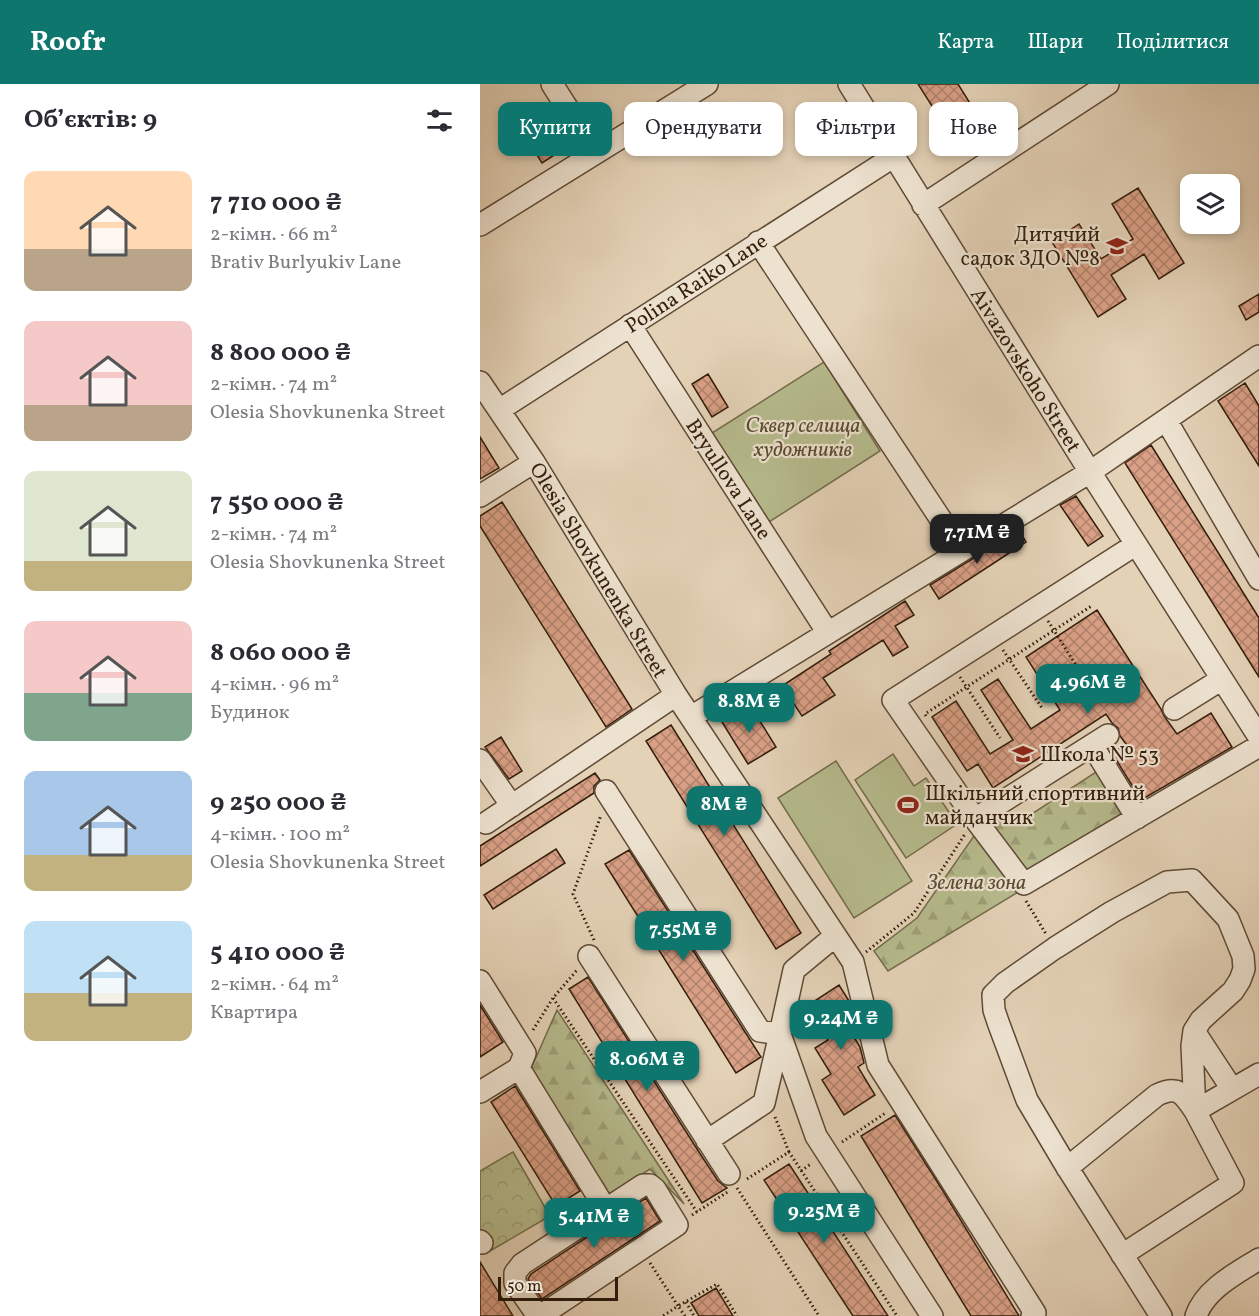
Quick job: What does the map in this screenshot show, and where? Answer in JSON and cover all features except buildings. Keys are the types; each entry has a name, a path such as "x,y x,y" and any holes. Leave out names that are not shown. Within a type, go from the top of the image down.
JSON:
{"street":[{"path":"552,84 563,102"},
{"path":"612,143 706,84"},
{"name":"Aivazovskoho Street","path":"849,84 1090,472 1259,737"},
{"path":"924,205 1108,84"},
{"path":"480,225 591,156"},
{"name":"Polina Raiko Lane","path":"499,410 893,157"},
{"path":"758,242 961,550"},
{"name":"Bryullova Lane","path":"630,325 828,633"},
{"name":"Aivazovskoho Street","path":"1090,472 1259,356"},
{"name":"Olesia Shovkunenka Street","path":"480,382 534,462 676,695 853,962 878,1065 1035,1313 1032,1316"},
{"path":"1166,420 1259,579"},
{"path":"480,496 534,462"},
{"path":"691,717 1090,472"},
{"path":"1136,545 893,700 975,819 1024,884 1259,746"},
{"path":"1174,709 1222,679"},
{"path":"486,823 676,695"},
{"path":"975,819 1100,740 1137,818"},
{"path":"480,760 512,806"},
{"path":"606,791 760,1031 780,1035"},
{"path":"1161,1316 1067,1168 1027,1100 998,1022 993,1002 997,990 1055,948 1150,891 1167,882 1192,880 1228,919 1243,956 1244,969 1233,991 1201,1020 1194,1031 1192,1046 1195,1111"},
{"path":"707,1141 764,1103 794,970 835,936"},
{"path":"589,956 707,1141 737,1177"},
{"path":"480,981 502,1006 525,1053 519,1068 480,1092"},
{"path":"1194,1031 1232,1089"},
{"path":"780,1035 816,1136 932,1316"},
{"path":"519,1068 605,1208"},
{"path":"1195,1111 1259,1074"},
{"path":"1067,1168 1157,1095 1172,1090 1193,1076"},
{"path":"1122,1256 1233,1183 1195,1111 1185,1096 1172,1090"},
{"path":"643,1185 650,1185 655,1189 677,1225 539,1316 515,1283 515,1273 522,1264 605,1208 643,1185"},
{"path":"1196,1316 1208,1297 1228,1278 1259,1259"}],"path":[{"path":"925,714 1093,605"},
{"path":"1054,630 1084,678"},
{"path":"1009,660 1042,708"},
{"path":"967,687 1000,738"},
{"path":"522,1047 553,998 589,956 596,942 573,894 603,808 606,791"},
{"path":"853,962 914,913 975,819"},
{"path":"1025,899 1055,948"},
{"path":"553,998 697,1212"},
{"path":"801,1171 827,1151 902,1102"},
{"path":"776,1119 789,1152 897,1316"},
{"path":"737,1177 789,1152"},
{"path":"677,1225 736,1186 819,1316"},
{"path":"649,1262 685,1316"},
{"path":"663,1316 717,1284 737,1316"},
{"path":"686,1302 694,1316"},
{"path":"672,1311 675,1316"}],"green space":[{"name":"Сквер селища художників","path":"824,362 880,451 769,522 712,433"},
{"name":"Шкільний спортивний майданчик","path":"893,754 914,786 926,778 957,824 906,858 855,780"},
{"path":"836,761 912,881 854,918 778,798"},
{"path":"1096,772 1121,814 1025,872 983,819 1004,809 1018,823"},
{"name":"Зелена зона","path":"976,833 1020,891 888,971 874,951 917,918"},
{"path":"557,1010 684,1204 650,1169 605,1198 530,1071"},
{"path":"513,1152 550,1216 490,1251 480,1235 480,1171"}],"place":[{"name":"Дитячий садок ЗДО №8","path":"1117,246"},
{"name":"Школа № 53","path":"1023,754"},
{"name":"Шкільний спортивний майданчик","path":"908,805"}]}
